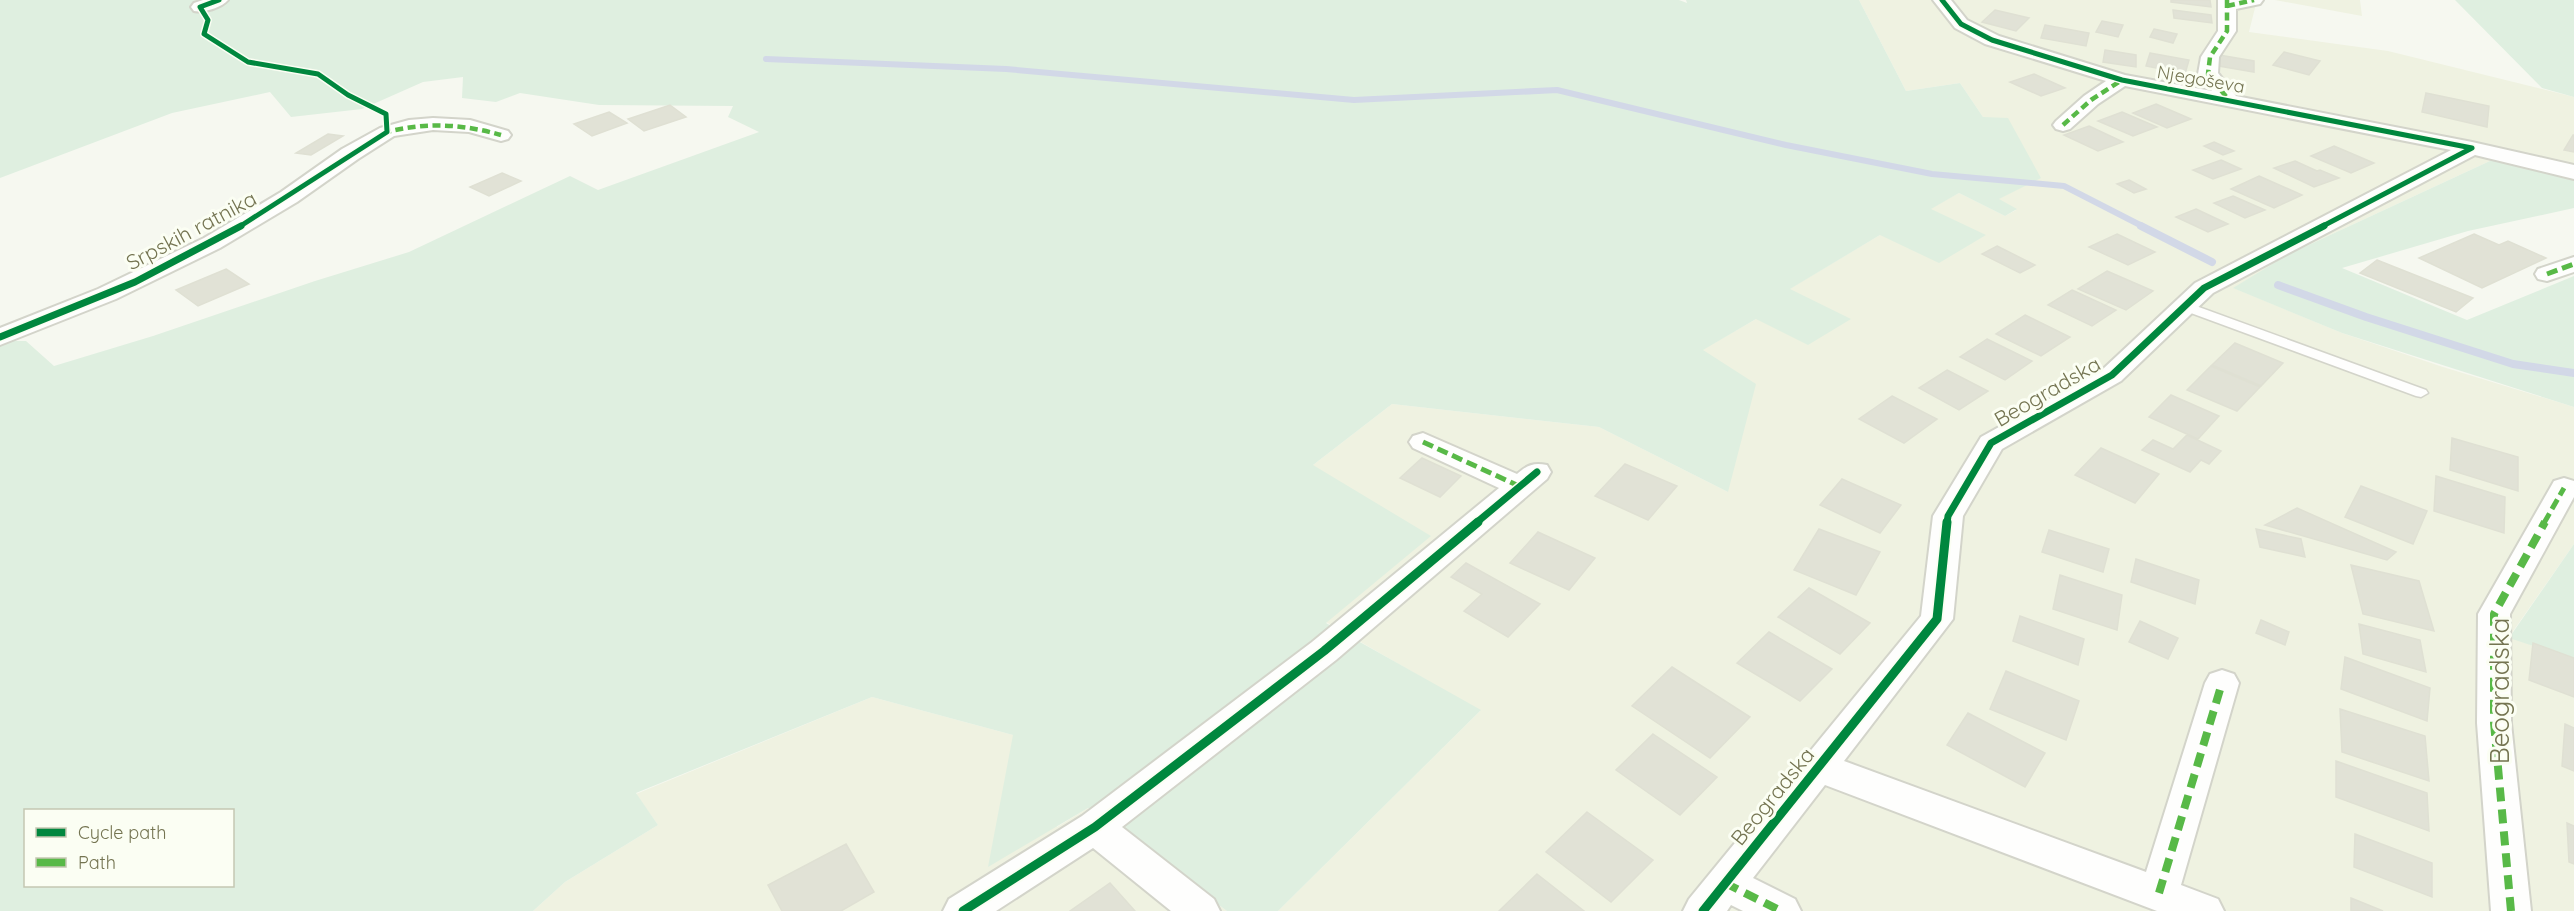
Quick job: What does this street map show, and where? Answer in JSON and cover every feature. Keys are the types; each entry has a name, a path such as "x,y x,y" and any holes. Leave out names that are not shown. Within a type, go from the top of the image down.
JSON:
{"street":[{"path":"200,8 219,0"},
{"name":"Njegoševa","path":"1941,0 1961,24 1992,40 2122,80 2472,148 2574,172"},
{"path":"2228,99 2208,74 2210,57 2227,31 2227,3 2254,0"},
{"path":"2063,125 2091,100 2122,80"},
{"name":"Srpskih ratnika","path":"0,337 107,294 212,243 289,197 350,154 387,132 409,126 433,124 470,126 501,135"},
{"name":"Beogradska","path":"1714,897 1937,619 1948,516 1991,443 2112,375 2204,288 2472,148"},
{"path":"2547,274 2574,264"},
{"path":"963,911 1095,827 1324,651 1528,479 1423,442"},
{"name":"Beogradska","path":"2511,911 2494,723 2494,614 2564,488"},
{"path":"2159,893 2222,683"},
{"name":"Beogradska","path":"1818,767 2204,911"},
{"path":"1095,827 1200,911"},
{"path":"1714,897 1781,911"}],"lane":[{"path":"2185,306 2421,393"}],"shaded area":[{"path":"0,0 1679,0 1687,3 1686,0 1859,0 1906,91 1960,83 1983,117 2008,118 2041,178 1999,199 2017,209 2005,216 1959,193 1931,209 1986,235 1939,263 1880,235 1790,289 1851,319 1808,345 1756,319 1703,350 1756,384 1728,492 1599,427 1392,404 1313,465 1431,536 1326,623 1481,710 1278,911 1227,911 1088,808 988,867 1013,735 872,697 636,793 658,825 565,882 533,911 0,911 0,341 26,341 54,366 409,252 570,176 598,190 759,132 728,117 733,106 599,105 520,93 496,102 462,98 463,77 423,82 362,109 291,117 270,92 172,113 0,178"},
{"path":"1859,0 2257,0 2249,32 2388,51 2574,97 2574,176 2492,160 2287,255 2234,288 2342,333 2574,407 2574,544 2509,637 2574,659 2574,911 1278,911 1480,711 1326,622 1313,465 1392,404 1599,427 1728,492 1702,350 1756,319 1789,289 1880,235 1959,193 2005,216 2016,210 1998,199 1983,117 1960,83 1906,91"},
{"path":"2275,0 2360,0 2362,16"},
{"path":"2455,0 2574,0 2574,97 2542,88"},
{"path":"2492,160 2574,176 2574,208 2468,231 2342,268 2467,320 2574,276 2574,407 2342,333 2233,288 2287,255"},
{"path":"2574,544 2574,659 2509,638"},
{"path":"872,697 1013,735 1057,827 1088,808 1227,911 533,911 565,882 658,825 636,794"}],"building":[{"path":"2171,0 2210,0 2211,7 2171,2"},
{"path":"1995,10 2029,18 2016,31 1982,22"},
{"path":"2173,10 2211,15 2212,23 2174,18"},
{"path":"2102,21 2123,25 2118,37 2096,32"},
{"path":"2045,25 2089,33 2086,46 2041,38"},
{"path":"2154,29 2177,34 2173,43 2150,37"},
{"path":"2105,50 2136,55 2136,67 2103,62"},
{"path":"2284,52 2320,61 2309,75 2273,65"},
{"path":"2150,53 2189,60 2185,74 2146,66"},
{"path":"2219,55 2254,61 2254,72 2219,66"},
{"path":"2034,74 2065,88 2041,96 2010,82"},
{"path":"2426,93 2489,106 2487,127 2422,112"},
{"path":"2156,104 2191,119 2167,128 2133,113"},
{"path":"670,105 686,117 644,131 628,119"},
{"path":"609,112 627,123 592,136 574,124"},
{"path":"2122,112 2157,127 2133,136 2098,121"},
{"path":"2089,126 2123,142 2098,151 2064,135"},
{"path":"328,134 343,136 311,155 296,153"},
{"path":"2573,135 2574,152 2564,150"},
{"path":"2214,142 2234,151 2223,155 2204,146"},
{"path":"2334,146 2374,163 2351,173 2311,156"},
{"path":"2221,160 2241,169 2213,179 2193,170"},
{"path":"2295,161 2339,178 2314,187 2274,168"},
{"path":"502,173 521,181 489,196 470,187"},
{"path":"2259,176 2302,195 2274,208 2231,189"},
{"path":"2129,180 2146,189 2134,193 2117,184"},
{"path":"2233,196 2265,210 2245,218 2214,203"},
{"path":"2196,209 2228,224 2208,232 2176,217"},
{"path":"2117,234 2155,252 2128,265 2089,247"},
{"path":"2474,234 2499,245 2508,241 2546,258 2482,288 2419,258"},
{"path":"1997,246 2035,265 2020,273 1982,254"},
{"path":"2377,260 2473,298 2456,312 2360,273"},
{"path":"226,269 249,284 198,306 176,290"},
{"path":"2107,271 2153,291 2126,310 2078,289"},
{"path":"2072,290 2116,310 2092,326 2048,305"},
{"path":"2025,315 2070,337 2041,356 1996,334"},
{"path":"1987,339 2032,361 2005,380 1960,357"},
{"path":"2235,343 2283,363 2261,386 2212,365"},
{"path":"2211,366 2260,387 2237,411 2187,390"},
{"path":"1947,370 1988,391 1959,410 1919,388"},
{"path":"2171,395 2219,416 2198,439 2149,417"},
{"path":"1892,396 1937,419 1904,443 1859,419"},
{"path":"2187,435 2221,451 2209,464 2201,460 2190,472 2142,450 2153,440 2173,449"},
{"path":"2452,438 2518,457 2518,491 2450,470"},
{"path":"2101,448 2159,474 2135,503 2075,475"},
{"path":"1422,458 1461,476 1440,497 1400,478"},
{"path":"1625,464 1677,486 1648,520 1595,496"},
{"path":"2436,476 2505,497 2504,533 2434,511"},
{"path":"1842,479 1901,505 1880,533 1820,505"},
{"path":"2361,486 2427,511 2413,544 2345,517"},
{"path":"2297,508 2396,552 2387,560 2265,525"},
{"path":"1819,529 1880,552 1856,595 1794,570"},
{"path":"2256,529 2301,539 2305,557 2260,547"},
{"path":"2049,530 2109,549 2103,572 2042,552"},
{"path":"1538,532 1595,558 1569,590 1510,563"},
{"path":"2136,559 2199,580 2195,604 2131,582"},
{"path":"1466,563 1540,604 1508,637 1464,611 1482,594 1451,577"},
{"path":"2351,565 2419,581 2434,631 2363,614"},
{"path":"2060,575 2122,595 2117,630 2053,609"},
{"path":"1809,588 1870,623 1840,654 1778,617"},
{"path":"2020,616 2084,639 2078,665 2013,641"},
{"path":"2261,620 2289,632 2285,645 2256,633"},
{"path":"2140,621 2178,638 2168,659 2129,642"},
{"path":"2359,624 2420,640 2426,672 2363,654"},
{"path":"1769,632 1832,669 1800,701 1737,663"},
{"path":"2533,643 2574,658 2574,697 2529,680"},
{"path":"2345,657 2430,688 2427,721 2341,689"},
{"path":"1672,667 1750,717 1710,758 1632,706"},
{"path":"2006,671 2079,701 2066,740 1990,709"},
{"path":"2340,709 2425,736 2429,781 2342,752"},
{"path":"1968,713 2045,753 2025,787 1947,745"},
{"path":"2565,724 2574,728 2574,771 2562,766"},
{"path":"1653,734 1717,777 1680,815 1616,770"},
{"path":"2336,761 2427,793 2429,831 2336,797"},
{"path":"1587,812 1653,860 1611,902 1546,852"},
{"path":"2567,823 2574,826 2574,864 2569,862"},
{"path":"2355,834 2432,863 2432,897 2354,867"},
{"path":"846,844 874,892 841,911 782,911 768,885"},
{"path":"1537,874 1584,911 1499,911"},
{"path":"1110,883 1135,911 1070,911"},
{"path":"2351,898 2383,911 2351,911"}],"waterway":[{"path":"766,59 1006,69 1354,100 1557,90 1786,145 1932,174 2064,186 2144,227"},
{"path":"2141,226 2212,262"},
{"path":"2278,285 2366,317 2513,364 2574,373"}],"marked path":[{"path":"2227,0 2227,31 2210,57 2208,74 2228,99"},
{"path":"2227,6 2254,0"},
{"path":"2063,125 2091,100 2122,80"},
{"path":"387,128 387,132 416,126 444,124 501,135"},
{"path":"2547,274 2574,264"},
{"path":"1423,442 1519,486"},
{"path":"2511,911 2494,723 2494,614 2564,488"},
{"path":"2159,893 2222,683"},
{"path":"1725,883 1781,911"}],"cycle path":[{"path":"0,337 108,294 187,256 257,216 387,132 386,114 348,95 318,74 248,62 204,34 208,20 200,7 219,0"},
{"path":"1942,0 1961,24 1992,40 2122,80 2472,148"},
{"path":"1703,911 1937,619 1948,516 1991,443 2112,375 2204,288 2472,148"},
{"path":"963,911 1095,827 1324,651 1537,472"}]}
